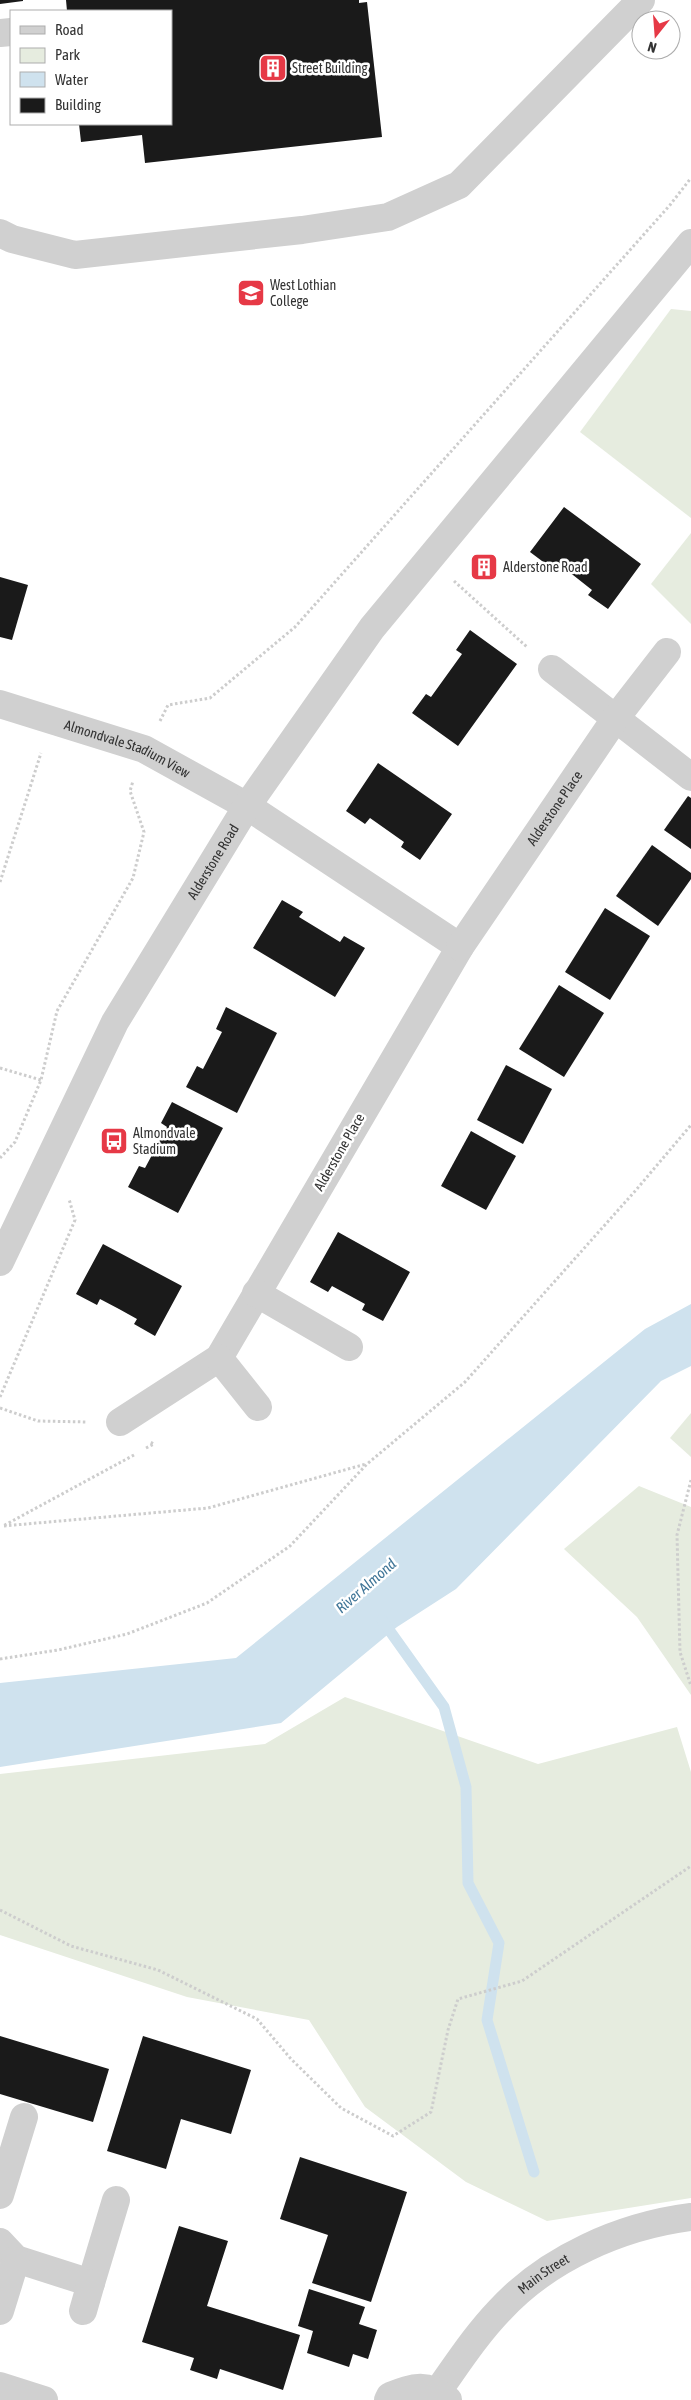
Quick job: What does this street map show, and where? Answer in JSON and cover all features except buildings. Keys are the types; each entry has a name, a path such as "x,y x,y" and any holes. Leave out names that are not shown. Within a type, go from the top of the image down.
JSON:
{"street":[{"path":"0,233 12,240 75,255 302,230 388,217 459,185 641,0"},
{"name":"Alderstone Road","path":"0,1262 115,1022 247,806 372,628 691,243"},
{"name":"Alderstone Place","path":"120,1422 219,1358 460,947 615,719 667,652"},
{"path":"552,669 691,777"},
{"name":"Almondvale Stadium View","path":"0,704 144,749 247,806"},
{"path":"247,806 460,947"},
{"path":"256,1293 349,1347"},
{"path":"219,1358 258,1407"},
{"path":"0,2195 24,2117"},
{"path":"83,2311 90,2282 116,2200"},
{"name":"Main Street","path":"443,2396 475,2338 501,2308 555,2266 584,2249 624,2232 666,2220 691,2217"},
{"path":"0,2311 8,2250 90,2282"},
{"path":"0,2386 44,2400"},
{"path":"388,2400 390,2396 416,2386 443,2396"}],"path":[{"path":"0,1158 15,1142 41,1080 57,1010 133,878 144,832 130,791 144,749 168,705 210,698 295,627 670,205 691,178"},
{"path":"429,559 552,669"},
{"path":"0,882 52,719"},
{"path":"0,1068 41,1080"},
{"path":"0,1659 58,1650 127,1634 207,1603 290,1546 367,1464 465,1382 636,1190 691,1125"},
{"path":"0,1397 75,1220 55,1148"},
{"path":"0,1408 38,1421 120,1422 154,1444 146,1449"},
{"path":"137,1453 3,1526 208,1508 367,1464"},
{"path":"691,1480 677,1535 680,1652 691,1686"},
{"path":"0,1910 71,1946 158,1970 257,2019 290,2059 341,2108 393,2136 431,2112 448,2030 458,1999 522,1981 691,1866"}],"green space":[{"path":"671,309 691,311 691,518 580,432"},
{"path":"691,533 691,624 651,584"},
{"path":"691,1413 691,1457 670,1438"},
{"path":"639,1486 691,1507 691,1695 637,1617 564,1549"},
{"path":"345,1697 538,1764 677,1727 691,1772 691,2198 547,2221 466,2182 365,2107 309,2020 187,1997 0,1935 0,1774 265,1744"}],"water":[{"name":"River Almond","path":"691,1304 691,1366 661,1381 456,1589 397,1627 281,1723 0,1767 0,1683 236,1658 645,1329"}],"waterway":[{"path":"382,1620 444,1707 466,1787 468,1883 499,1943 487,2020 534,2172"}],"place":[{"name":"Street Building","path":"273,68"},
{"name":"West Lothian College","path":"251,293"},
{"name":"Alderstone Road","path":"484,567"},
{"name":"Almondvale Stadium","path":"114,1141"}]}
